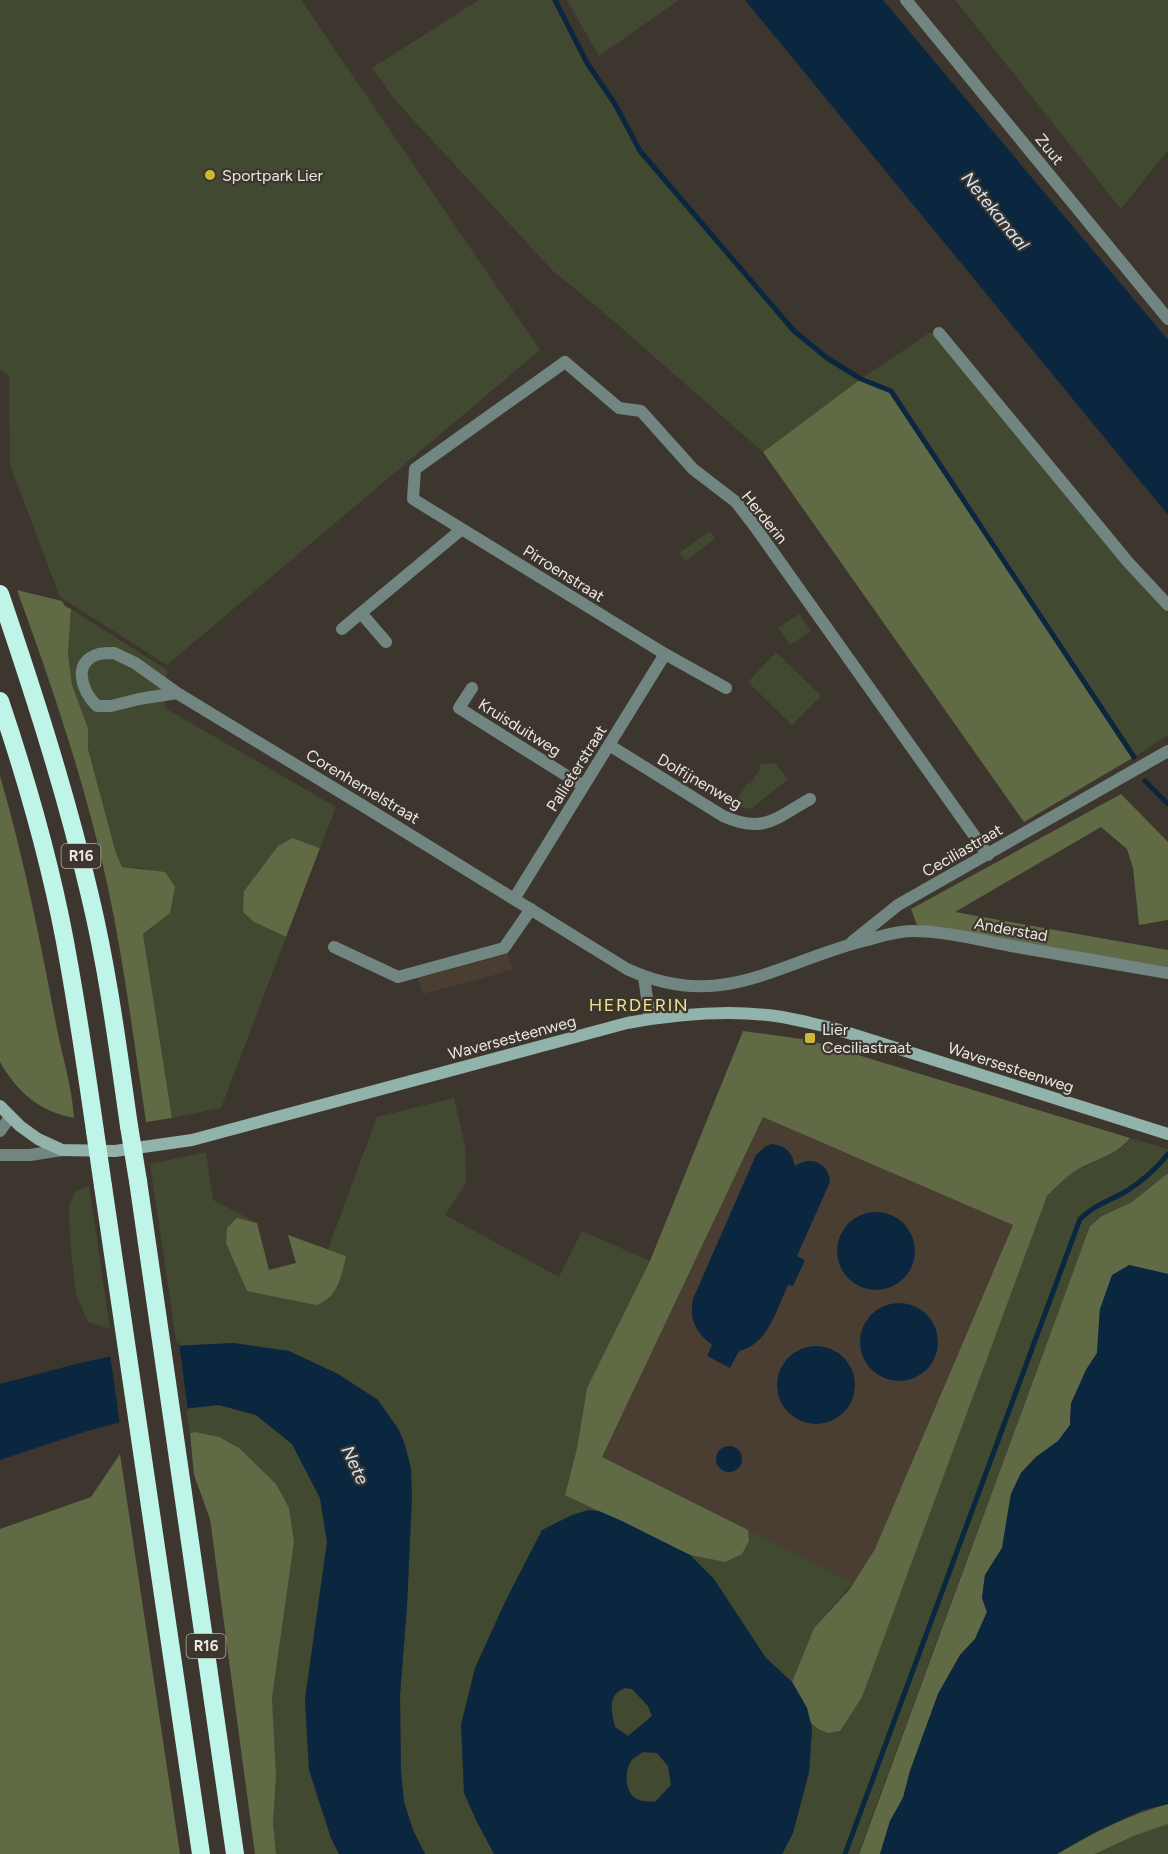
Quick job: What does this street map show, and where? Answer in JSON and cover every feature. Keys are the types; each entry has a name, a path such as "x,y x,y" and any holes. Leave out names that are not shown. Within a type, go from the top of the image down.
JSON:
{"highway":[{"name":"R16","path":"0,594 48,736 70,813 91,898 113,1012 235,1854"},
{"name":"R16","path":"0,701 33,807 69,963 201,1854"}],"main road":[{"name":"Waversesteenweg","path":"62,1150 115,1151 192,1140 627,1023 691,1014 740,1013 782,1017 836,1029 1168,1134"},
{"path":"0,1106 38,1139 62,1150"}],"street":[{"name":"Zuut","path":"906,0 1168,319"},
{"path":"939,333 1128,562 1168,605"},
{"name":"Herderin","path":"415,469 565,362 619,408 641,411 693,470 736,502 988,855"},
{"name":"Pirroenstraat","path":"415,469 413,499 665,654 726,688"},
{"path":"342,629 462,529"},
{"path":"361,613 386,642"},
{"name":"Corenhemelstraat","path":"177,693 111,706 96,706 83,687 81,675 85,663 98,654 114,653 135,663 177,693 627,969 644,977 682,987 720,986 739,983 772,972"},
{"name":"Pallieterstraat","path":"514,899 665,654"},
{"name":"Kruisduitweg","path":"472,688 459,708 583,786"},
{"name":"Dolfijnenweg","path":"609,745 739,823 766,824 810,799"},
{"name":"Ceciliastraat","path":"772,972 848,945 898,905 1168,751"},
{"path":"334,947 398,977 504,948 531,909"},
{"name":"Anderstad","path":"848,945 911,931 1168,973"},
{"path":"644,977 650,1019"},
{"path":"0,1131 10,1117"},
{"name":"Waversesteenweg","path":"0,1155 18,1156 62,1150"}],"shaded area":[{"path":"508,954 513,970 423,994 418,978"},
{"path":"763,1116 1013,1224 875,1549 853,1583 601,1457"}],"green space":[{"name":"Sportpark Lier","path":"0,0 301,0 540,350 167,665 60,597 10,465 9,376 0,370"},
{"path":"479,0 555,0 587,63 615,104 640,151 794,331 827,358 861,379 763,452 552,270 395,100 372,68"},
{"path":"567,0 679,0 599,56"},
{"path":"955,0 1168,0 1168,150 1121,209"},
{"path":"931,332 1168,612 1168,735 1134,757 891,391 861,379"},
{"path":"861,379 891,391 1134,757 1024,822 763,452"},
{"path":"710,531 715,539 685,561 679,553"},
{"path":"17,590 62,601 71,609 68,653 72,685 88,728 88,749 116,853 122,867 165,872 175,887 170,913 143,934 172,1118 146,1122 119,942 107,883 89,809 67,735"},
{"path":"71,609 167,670 165,708 336,807 320,848 292,838 278,846 244,891 254,922 286,937 221,1108 172,1118 143,934 154,926 143,868 122,867 116,852 88,749 88,728 72,685 68,653"},
{"path":"799,614 811,631 790,645 778,628"},
{"path":"776,652 821,696 792,725 748,682"},
{"path":"775,763 788,779 751,809 733,806 760,769 759,764"},
{"path":"0,776 31,899 69,1083 74,1118 50,1111 31,1099 14,1083 0,1062"},
{"path":"1121,794 1168,842 1168,920 1139,925 1133,868 1127,849 1101,827 955,912 1168,950 1168,967 917,925 911,909"},
{"path":"292,838 320,848 286,937 254,922 243,912 244,891 278,846"},
{"path":"743,1031 809,1040 1130,1138 1117,1150 1072,1173 1047,1196 862,1697 840,1731 828,1733 818,1729 810,1722 807,1708 792,1682 814,1628 849,1590 875,1549 1013,1225 763,1117 602,1457 748,1530 749,1541 742,1554 725,1562 690,1555 565,1495 577,1448 587,1388 650,1261"},
{"path":"454,1098 465,1146 466,1183 445,1215 559,1277 582,1231 650,1261 587,1388 577,1448 565,1494 599,1511 588,1510 506,1600 475,1668 461,1725 464,1793 494,1854 425,1854 413,1830 404,1802 401,1772 400,1695 412,1496 378,1400 338,1374 289,1351 233,1343 177,1346 150,1164 206,1152 213,1200 257,1223 237,1219 247,1291 269,1294 346,1256 328,1249 377,1117"},
{"path":"1130,1138 1168,1149 1168,1173 1132,1202 1102,1216 1090,1226 858,1854 782,1854 793,1833 809,1772 812,1728 810,1722 818,1729 1021,1263 1047,1196 1073,1172 1105,1157 1125,1145"},
{"path":"1168,1173 1168,1274 1129,1265 1100,1309 1097,1353 1086,1370 1071,1403 1070,1425 1058,1441 1036,1457 1021,1473 1011,1494 1002,1548 985,1575 982,1598 987,1612 975,1639 960,1655 938,1694 910,1771 903,1798 890,1821 880,1854 859,1854 1090,1226 1102,1216 1132,1202"},
{"path":"89,1186 110,1329 88,1322 76,1295 69,1207 75,1192"},
{"path":"237,1218 257,1223 269,1270 296,1263 288,1235 346,1256 334,1292 316,1305 247,1291 226,1243 227,1228"},
{"path":"219,1405 256,1415 292,1444 320,1498 327,1542 305,1699 309,1770 331,1838 339,1854 276,1854 273,1823 276,1776 272,1698 294,1542 196,1432 190,1433 186,1408"},
{"path":"190,1433 219,1437 239,1448 276,1484 289,1508 294,1542 272,1698 276,1776 273,1823 276,1854 255,1854 210,1519 194,1475"},
{"path":"120,1454 180,1854 0,1854 0,1529 91,1497"},
{"path":"748,1530 853,1583 814,1628 792,1682 766,1658 690,1555 725,1562 749,1541"},
{"path":"625,1688 632,1689 648,1706 652,1716 628,1736 615,1727 612,1709 615,1695"},
{"path":"644,1752 657,1753 668,1766 671,1785 655,1802 636,1799 627,1786 629,1764"},
{"path":"1168,1804 1168,1824 1136,1835 1095,1854 1057,1854 1111,1825"},
{"path":"1168,1824 1168,1854 1095,1854 1136,1835"}],"water":[{"name":"Netekanaal","path":"745,0 883,0 1168,340 1168,515"},
{"path":"772,1144 782,1146 788,1151 795,1166 807,1161 818,1163 826,1170 830,1182 797,1256 805,1260 793,1286 788,1285 764,1334 749,1347 739,1351 730,1368 707,1356 712,1345 697,1330 692,1313 693,1299 756,1155"},
{"path":"876,1212 891,1215 904,1223 912,1236 915,1251 912,1266 904,1279 891,1287 876,1290 861,1287 848,1279 840,1266 837,1251 840,1236 848,1223 861,1215"},
{"path":"1129,1265 1168,1274 1168,1804 1143,1810 1095,1832 1057,1854 880,1854 890,1821 903,1798 910,1771 938,1694 960,1655 975,1639 987,1612 982,1598 985,1575 1002,1548 1011,1494 1021,1473 1036,1457 1058,1441 1070,1425 1071,1404 1086,1370 1097,1353 1100,1309 1112,1275"},
{"path":"899,1303 914,1306 927,1314 935,1327 938,1342 935,1357 927,1370 914,1378 899,1381 884,1378 871,1370 863,1357 860,1342 863,1327 871,1314 884,1306"},
{"name":"Nete","path":"233,1343 289,1351 338,1374 378,1400 399,1430 405,1445 411,1468 412,1496 400,1695 401,1772 404,1802 413,1830 425,1854 339,1854 331,1838 309,1770 305,1699 327,1542 320,1498 292,1444 256,1415 219,1405 164,1411 87,1431 0,1460 0,1384 154,1347"},
{"path":"816,1346 831,1349 844,1357 852,1370 855,1385 852,1400 844,1413 831,1421 816,1424 801,1421 788,1413 780,1400 777,1385 780,1370 788,1357 801,1349"},
{"path":"729,1446 738,1450 742,1459 738,1468 729,1472 720,1468 716,1459 720,1450"},
{"path":"588,1510 599,1511 690,1555 714,1579 766,1658 792,1682 807,1708 812,1728 809,1772 793,1833 782,1854 494,1854 464,1793 461,1725 475,1668 506,1600 542,1530","holes":["625,1688 632,1689 648,1706 652,1716 628,1736 615,1727 612,1709 615,1694","643,1752 657,1753 668,1766 671,1785 655,1802 635,1798 627,1786 629,1765"]}],"pier":[{"path":"179,1343 188,1411 120,1425 110,1354 153,1344"}],"waterway":[{"path":"555,0 587,63 615,104 640,151 794,331 827,358 861,379 891,391 1134,757"},
{"path":"1145,781 1168,804"},
{"path":"845,1854 1080,1219 1137,1184 1168,1154"}],"place":[{"name":"Sportpark Lier","path":"210,175"},
{"name":"Lier Ceciliastraat","path":"810,1038"}],"district":[{"name":"HERDERIN","path":"639,1005"}]}
